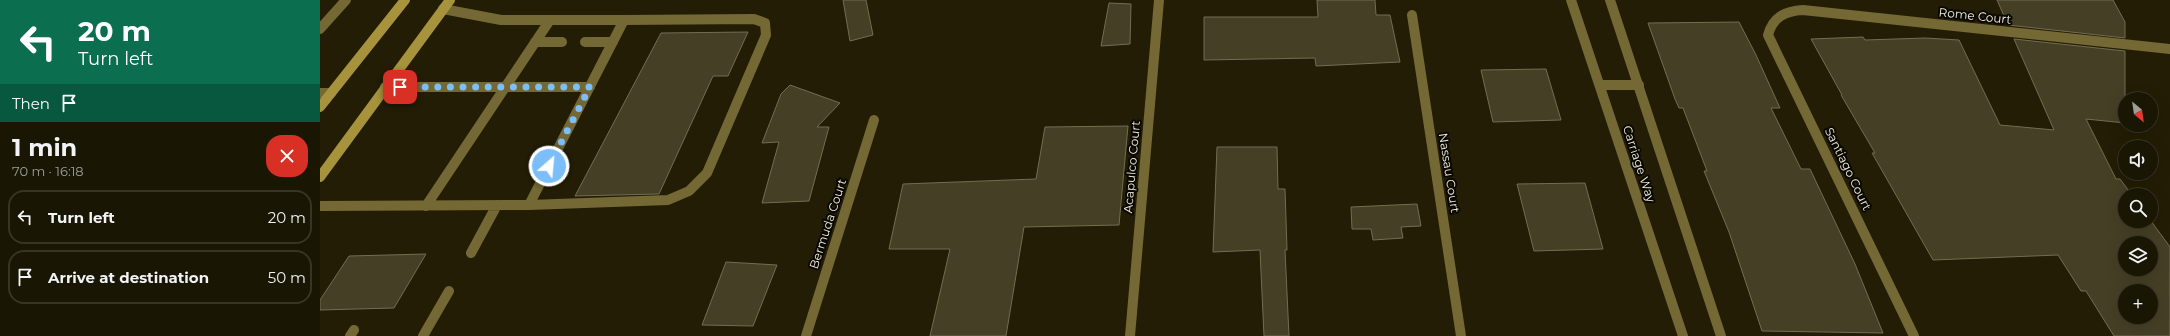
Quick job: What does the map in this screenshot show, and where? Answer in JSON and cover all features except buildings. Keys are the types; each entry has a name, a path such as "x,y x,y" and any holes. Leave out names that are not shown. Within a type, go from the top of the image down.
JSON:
{"main road":[{"path":"320,107 406,0"},
{"path":"320,177 450,0"}],"street":[{"path":"320,29 346,0"},
{"name":"Acapulco Court","path":"1130,336 1159,0"},
{"name":"Carriage Way","path":"1571,0 1683,336"},
{"name":"Carriage Way","path":"1610,0 1722,336"},
{"path":"320,206 529,205 668,200 689,191 707,173 766,35 765,23 754,19 501,20 443,9"},
{"name":"Rome Court","path":"1779,16 1790,10 1803,10 2170,48"},
{"name":"Nassau Court","path":"1412,15 1461,336"},
{"name":"Santiago Court","path":"1779,16 1770,26 1768,35 1914,336"},
{"path":"426,206 550,20"},
{"path":"529,205 624,20"},
{"path":"535,42 562,42"},
{"path":"585,42 612,42"},
{"path":"1600,85 1639,85"},
{"path":"385,87 590,87"},
{"path":"320,93 331,92"},
{"name":"Bermuda Court","path":"806,336 874,120"},
{"path":"470,253 497,205"},
{"path":"423,336 449,291"}],"route":[{"path":"400,87 590,87 549,166"}]}
